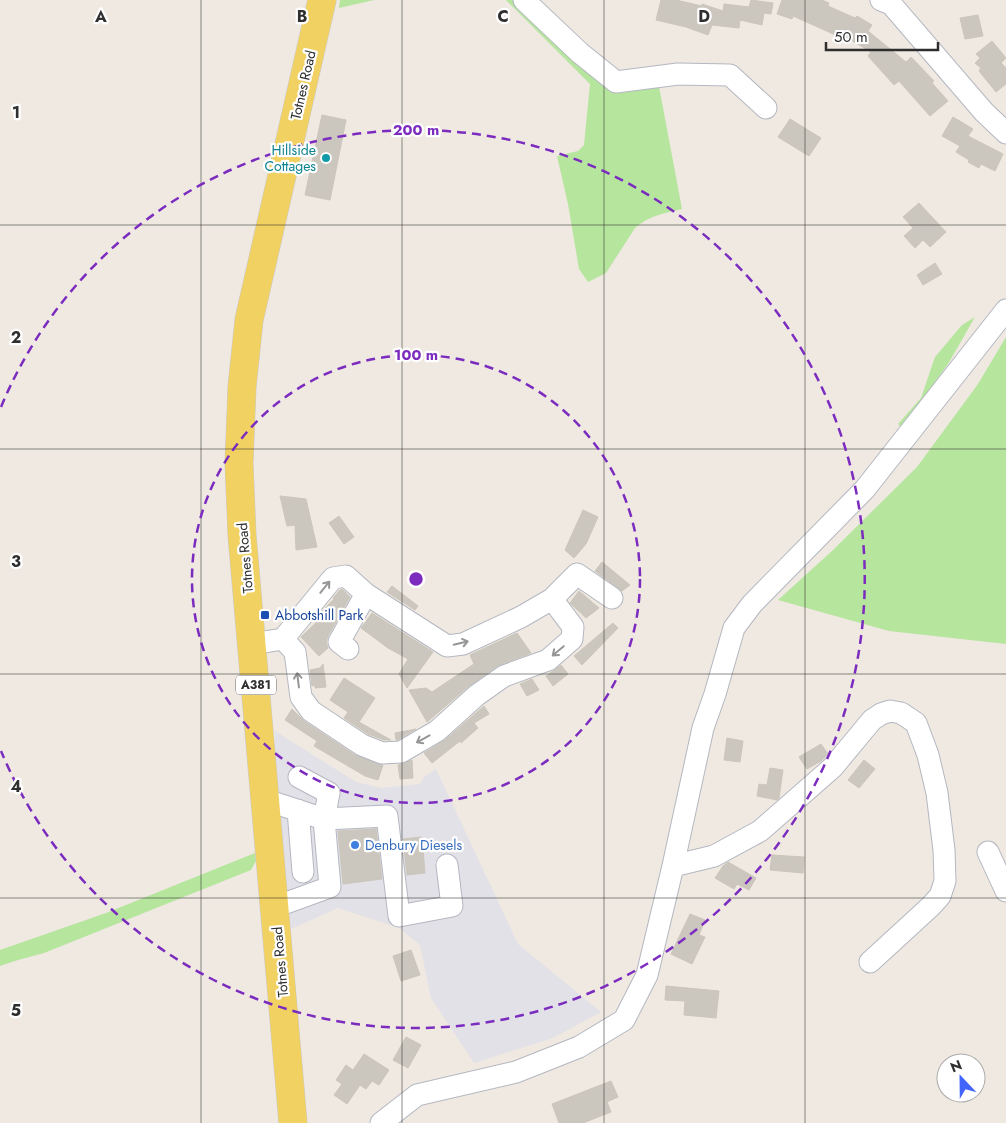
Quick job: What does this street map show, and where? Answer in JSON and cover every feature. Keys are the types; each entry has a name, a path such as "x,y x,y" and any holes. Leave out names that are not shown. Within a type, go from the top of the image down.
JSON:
{"main road":[{"name":"Totnes Road","path":"293,1123 242,535 238,462 242,387 249,320 322,0"}],"street":[{"path":"524,0 580,53 616,82 678,74 730,75 766,108"},
{"path":"881,0 891,4 984,112 1006,133"},
{"path":"381,1123 417,1095 516,1072 579,1047 624,1020 647,976 703,728 734,628 752,604 865,489 1006,310"},
{"path":"252,644 284,639 333,578 346,576 366,594 447,646 463,644 520,618 552,599 577,574 612,598"},
{"path":"348,649 339,642 366,594"},
{"path":"284,639 295,652 301,697 311,711 362,745 382,753 401,752 437,731 477,695 504,676 548,660 572,638 573,627 552,599"},
{"path":"673,866 714,856 760,831 833,767 872,720 890,710 901,713 916,723 928,755 941,820 945,880 940,896 932,906 870,962"},
{"path":"275,907 330,887 324,819 329,793 299,777"},
{"path":"266,800 324,819 387,816 399,916 452,906 447,864"},
{"path":"298,810 302,872"},
{"path":"988,852 1006,891"}],"shaded area":[{"path":"275,731 356,782 381,788 420,784 424,777 436,769 518,944 601,1012 553,1038 474,1063 431,998 420,945 399,928 338,908 291,929 275,768"}],"green space":[{"path":"340,0 374,0 339,8"},
{"path":"506,0 515,0 594,77 658,81 682,209 657,216 640,224 635,228 606,273 588,282 579,269 568,204 557,156 578,151 584,145 590,84"},
{"path":"975,317 948,364 902,428 898,424 921,398 935,357 962,325"},
{"path":"1006,337 1006,644 889,631 778,600 832,551 917,467 978,384"},
{"path":"255,853 256,861 251,870 44,953 0,966 0,950 106,913"}],"building":[{"path":"661,0 676,0 702,6 702,4 723,11 724,4 749,7 751,0 773,3 771,14 764,13 762,25 740,20 739,28 712,25 708,35 686,27 656,20"},
{"path":"782,0 822,0 829,3 828,6 855,18 857,16 872,25 868,31 906,62 911,57 934,81 932,83 948,101 930,116 899,81 894,85 868,56 871,52 841,34 840,37 793,16 792,19 777,14"},
{"path":"978,15 983,36 965,39 960,18"},
{"path":"992,41 1006,58 1001,63 1006,68 1006,84 996,92 979,71 981,68 975,63 980,58 976,54"},
{"name":"Hillside Cottages","path":"322,115 346,120 330,200 305,195"},
{"path":"953,117 973,129 968,136 1003,154 995,171 981,164 979,168 968,162 969,160 956,152 960,146 942,136"},
{"path":"790,119 821,138 809,156 778,137"},
{"path":"919,203 946,232 930,247 923,240 915,248 904,236 913,228 903,217"},
{"path":"935,263 942,274 923,285 917,275"},
{"path":"280,496 306,499 317,547 296,550 295,525 287,526"},
{"path":"583,510 598,517 586,544 574,558 565,550"},
{"path":"339,516 354,537 344,544 329,523"},
{"path":"602,562 630,585 622,591 595,571"},
{"path":"392,586 418,606 415,610 387,592"},
{"path":"342,589 350,597 328,636 326,642 328,648 319,656 301,637 321,618 318,615"},
{"path":"579,591 599,608 586,618 570,603"},
{"path":"372,613 433,652 407,688 399,674 408,659 388,648 361,628"},
{"path":"613,623 618,628 582,665 574,656"},
{"path":"517,633 531,653 497,666 469,686 427,722 409,690 426,688 432,692 474,664 470,655"},
{"path":"323,664 326,687 315,688 315,685 312,686 310,670 320,668"},
{"path":"561,665 568,674 553,686 546,676"},
{"path":"344,678 375,698 359,722 391,740 384,740 368,734 344,718 348,712 330,700"},
{"path":"532,679 539,690 527,696 520,684"},
{"path":"484,706 489,714 474,723 478,728 461,743 460,741 432,763 424,753 445,740"},
{"path":"292,709 304,721 355,755 383,765 378,780 365,776 314,746 317,741 285,720"},
{"path":"416,729 397,740 396,740 395,733"},
{"path":"727,738 743,741 740,762 724,760"},
{"path":"821,744 828,754 821,761 807,769 799,757"},
{"path":"412,760 413,778 400,779 398,765"},
{"path":"864,760 875,769 859,788 848,780"},
{"path":"770,768 783,770 779,798 777,800 757,796 759,784 767,785"},
{"path":"376,829 382,879 343,884 338,831"},
{"path":"422,837 425,873 407,875 403,839"},
{"path":"772,855 804,857 803,873 770,870"},
{"path":"728,862 756,878 749,890 737,884 734,889 715,878"},
{"path":"690,914 705,920 699,935 705,937 692,964 671,954"},
{"path":"411,950 420,975 401,981 393,956"},
{"path":"666,986 719,991 716,1018 684,1015 685,1001 665,1000"},
{"path":"406,1037 421,1045 408,1068 393,1060"},
{"path":"364,1054 389,1070 379,1085 372,1081 366,1089 360,1085 347,1104 334,1095 342,1084 336,1080 346,1065 353,1070"},
{"path":"611,1081 618,1097 607,1102 611,1112 583,1123 559,1123 552,1104"}],"place":[{"name":"Hillside Cottages","path":"326,158"},
{"name":"Abbotshill Park","path":"265,615"},
{"name":"Denbury Diesels","path":"355,845"}]}
